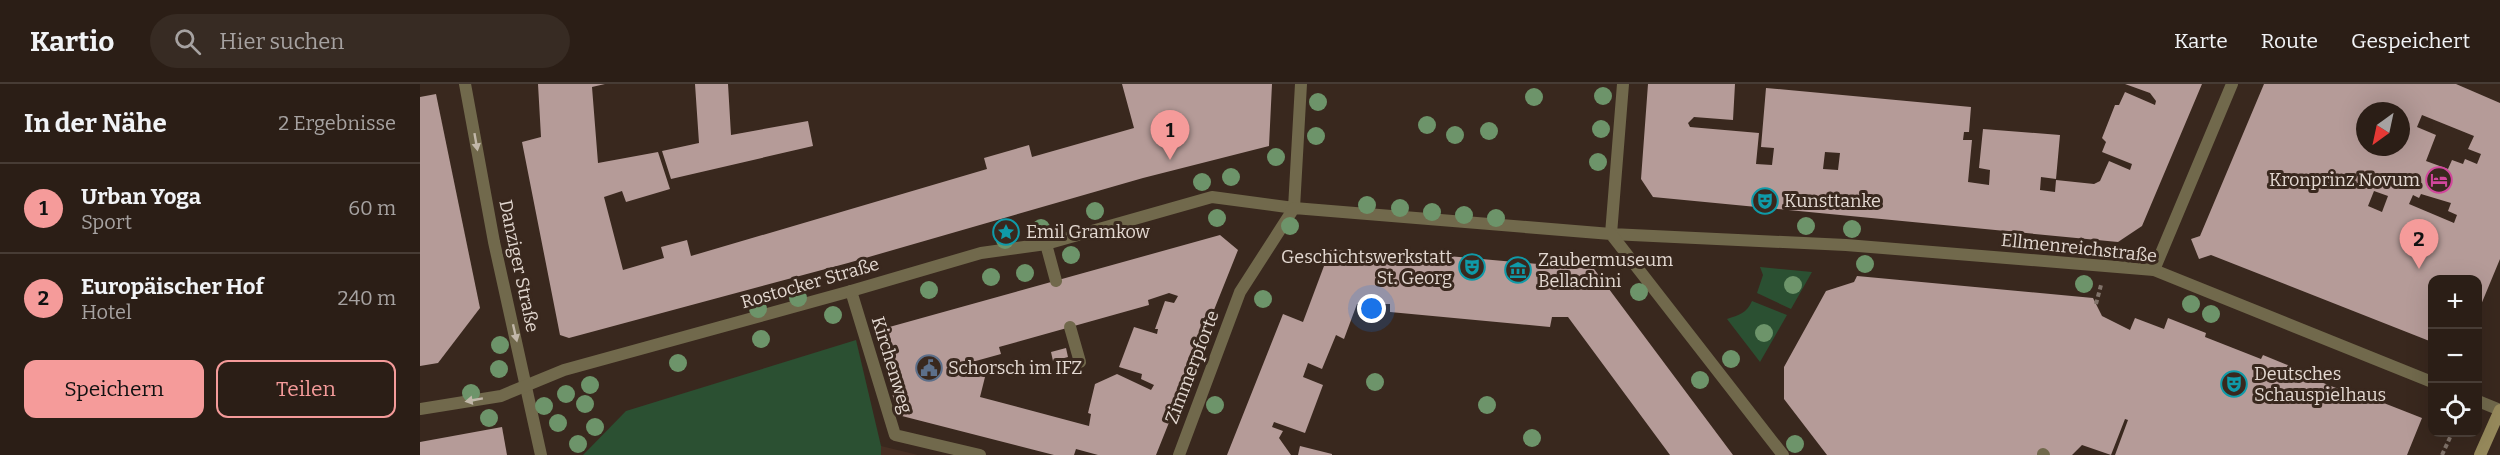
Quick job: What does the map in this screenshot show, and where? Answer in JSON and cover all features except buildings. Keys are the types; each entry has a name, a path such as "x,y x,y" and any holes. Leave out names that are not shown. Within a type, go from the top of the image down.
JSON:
{"street":[{"name":"Danziger Straße","path":"465,84 493,235 542,455"},
{"path":"1294,208 1301,84"},
{"path":"1623,84 1611,234 1783,455"},
{"path":"2154,270 2232,84"},
{"name":"Rostocker Straße","path":"420,409 501,396 564,370 981,253 1046,244 1212,197"},
{"name":"Ellmenreichstraße","path":"1212,197 1294,208 1611,234 1846,245 2154,270 2428,380"},
{"name":"Zimmerpforte","path":"1179,455 1240,292 1294,208"},
{"path":"1046,244 1056,281"},
{"name":"Kirchenweg","path":"851,291 895,435 980,455"},
{"path":"1070,327 1080,362"},
{"path":"2480,455 2500,410 2482,402"}],"path":[{"path":"2442,455 2450,437"}],"shaded area":[{"path":"881,446 918,455 881,455"}],"green space":[{"path":"1760,267 1812,272 1791,309 1757,293 1763,275"},
{"path":"1752,301 1787,315 1760,362 1727,319 1745,311"},
{"path":"856,340 881,446 881,455 583,455 626,411"}],"place":[{"name":"Urban Yoga","path":"1170,160"},
{"name":"Kronprinz Novum","path":"2439,180"},
{"name":"Kunsttanke","path":"1765,201"},
{"name":"Emil Gramkow","path":"1006,232"},
{"name":"Geschichtswerkstatt St. Georg","path":"1472,267"},
{"name":"Europäischer Hof","path":"2419,269"},
{"name":"Zaubermuseum Bellachini","path":"1518,270"},
{"name":"Schorsch im IFZ","path":"929,368"},
{"name":"Deutsches Schauspielhaus","path":"2234,384"}]}
